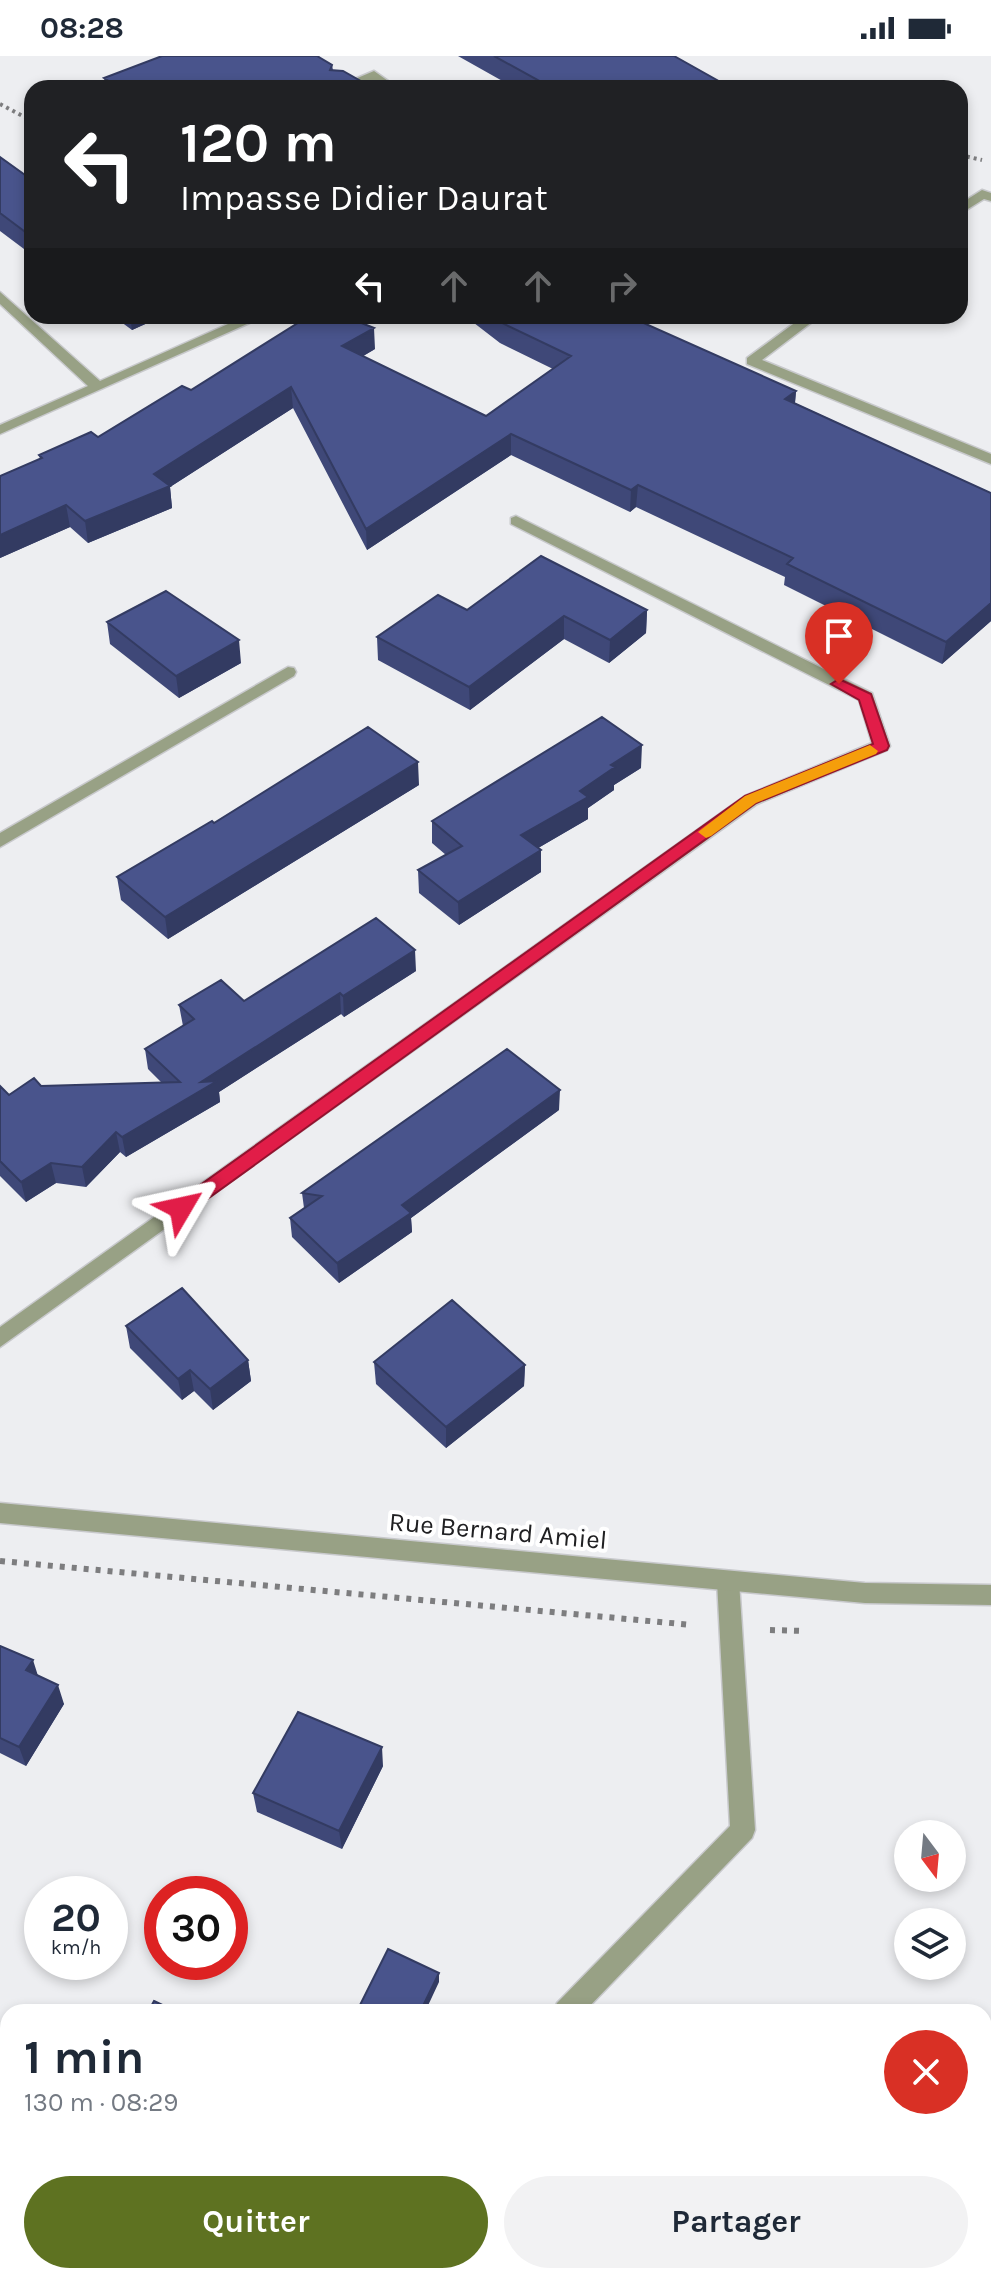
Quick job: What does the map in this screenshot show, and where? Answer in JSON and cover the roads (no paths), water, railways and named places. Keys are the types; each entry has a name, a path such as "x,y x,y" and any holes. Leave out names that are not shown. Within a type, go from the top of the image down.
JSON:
{"street":[{"path":"361,80 374,75 381,80"},
{"path":"968,204 982,194 991,197"},
{"path":"0,296 24,318"},
{"path":"30,324 96,385"},
{"path":"0,430 239,324"},
{"path":"802,324 752,361 991,459"},
{"path":"0,1338 751,800 881,746 866,697 516,521"},
{"path":"0,841 288,672"},
{"name":"Rue Bernard Amiel","path":"0,1513 865,1593 991,1595"},
{"path":"574,2004 743,1830 728,1581"}]}
